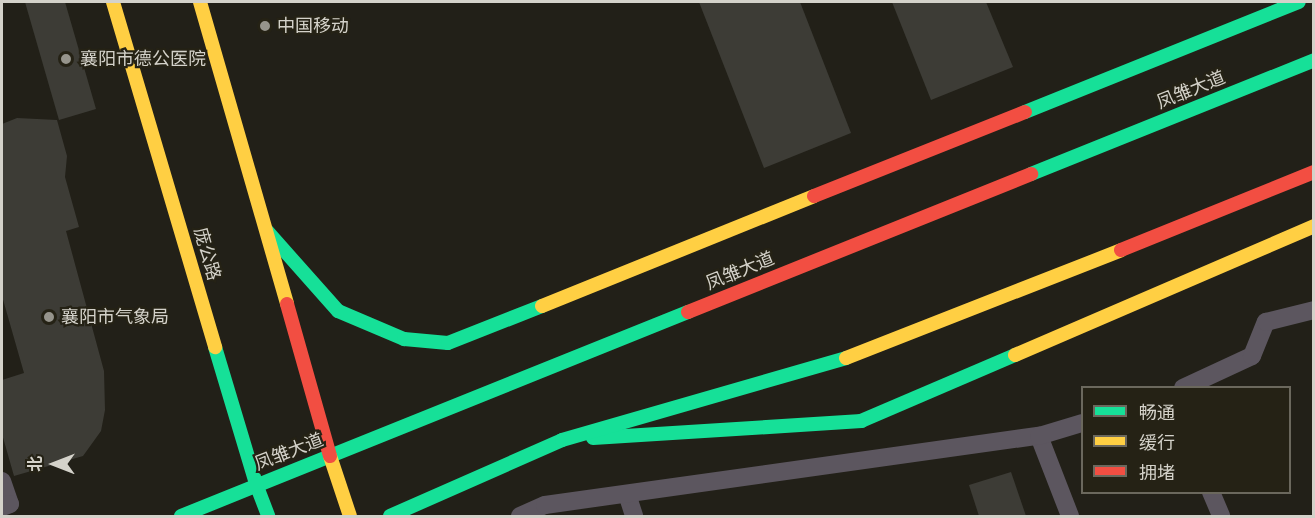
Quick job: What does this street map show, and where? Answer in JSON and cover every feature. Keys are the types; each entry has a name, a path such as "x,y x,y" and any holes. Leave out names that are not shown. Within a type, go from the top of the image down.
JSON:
{"main road":[{"name":"庞公路","path":"113,2 256,484 268,516"},
{"path":"200,2 330,456 350,516"},
{"path":"267,231 338,311 404,339 448,343 1299,2"},
{"name":"凤雏大道","path":"181,516 1314,60"},
{"path":"390,516 562,440 883,348 1314,172"},
{"path":"562,440 861,421 1314,226"}],"lane":[{"path":"1185,386 1252,356 1266,322 1314,310"},
{"path":"520,516 545,505 1040,436 1081,424"},
{"path":"1040,436 1070,516"},
{"path":"2,481 10,504 2,507"},
{"path":"627,494 634,516"},
{"path":"1212,494 1221,516"}],"building":[{"path":"25,2 65,2 96,109 59,120"},
{"path":"699,2 800,2 851,133 764,168"},
{"path":"892,2 986,2 1013,67 931,100"},
{"name":"襄阳市气象局","path":"17,118 57,120 67,156 65,177 79,227 66,231 104,371 105,410 101,431 83,456 14,476 2,434 2,380 24,373 2,296 2,124"},
{"path":"1011,472 1026,516 979,516 969,485"}],"traffic: fast":[{"path":"1025,112 1299,2"},
{"path":"1031,174 1314,60"},
{"path":"267,231 338,311 404,339 448,343 542,306"},
{"path":"181,516 688,312"},
{"path":"215,347 256,484"},
{"path":"593,438 861,421 1015,355"},
{"path":"390,516 562,440 846,358"},
{"path":"256,484 268,516"}],"traffic: slow":[{"path":"113,2 215,347"},
{"path":"200,2 287,304"},
{"path":"542,306 814,196"},
{"path":"1015,355 1314,226"},
{"path":"846,358 1121,250"},
{"path":"330,456 350,516"}],"traffic: jam":[{"path":"814,196 1025,112"},
{"path":"1121,250 1314,172"},
{"path":"688,312 1031,174"},
{"path":"287,304 330,456"}],"place":[{"name":"中国移动","path":"265,26"},
{"name":"襄阳市德公医院","path":"66,59"},
{"name":"襄阳市气象局","path":"49,317"}]}
